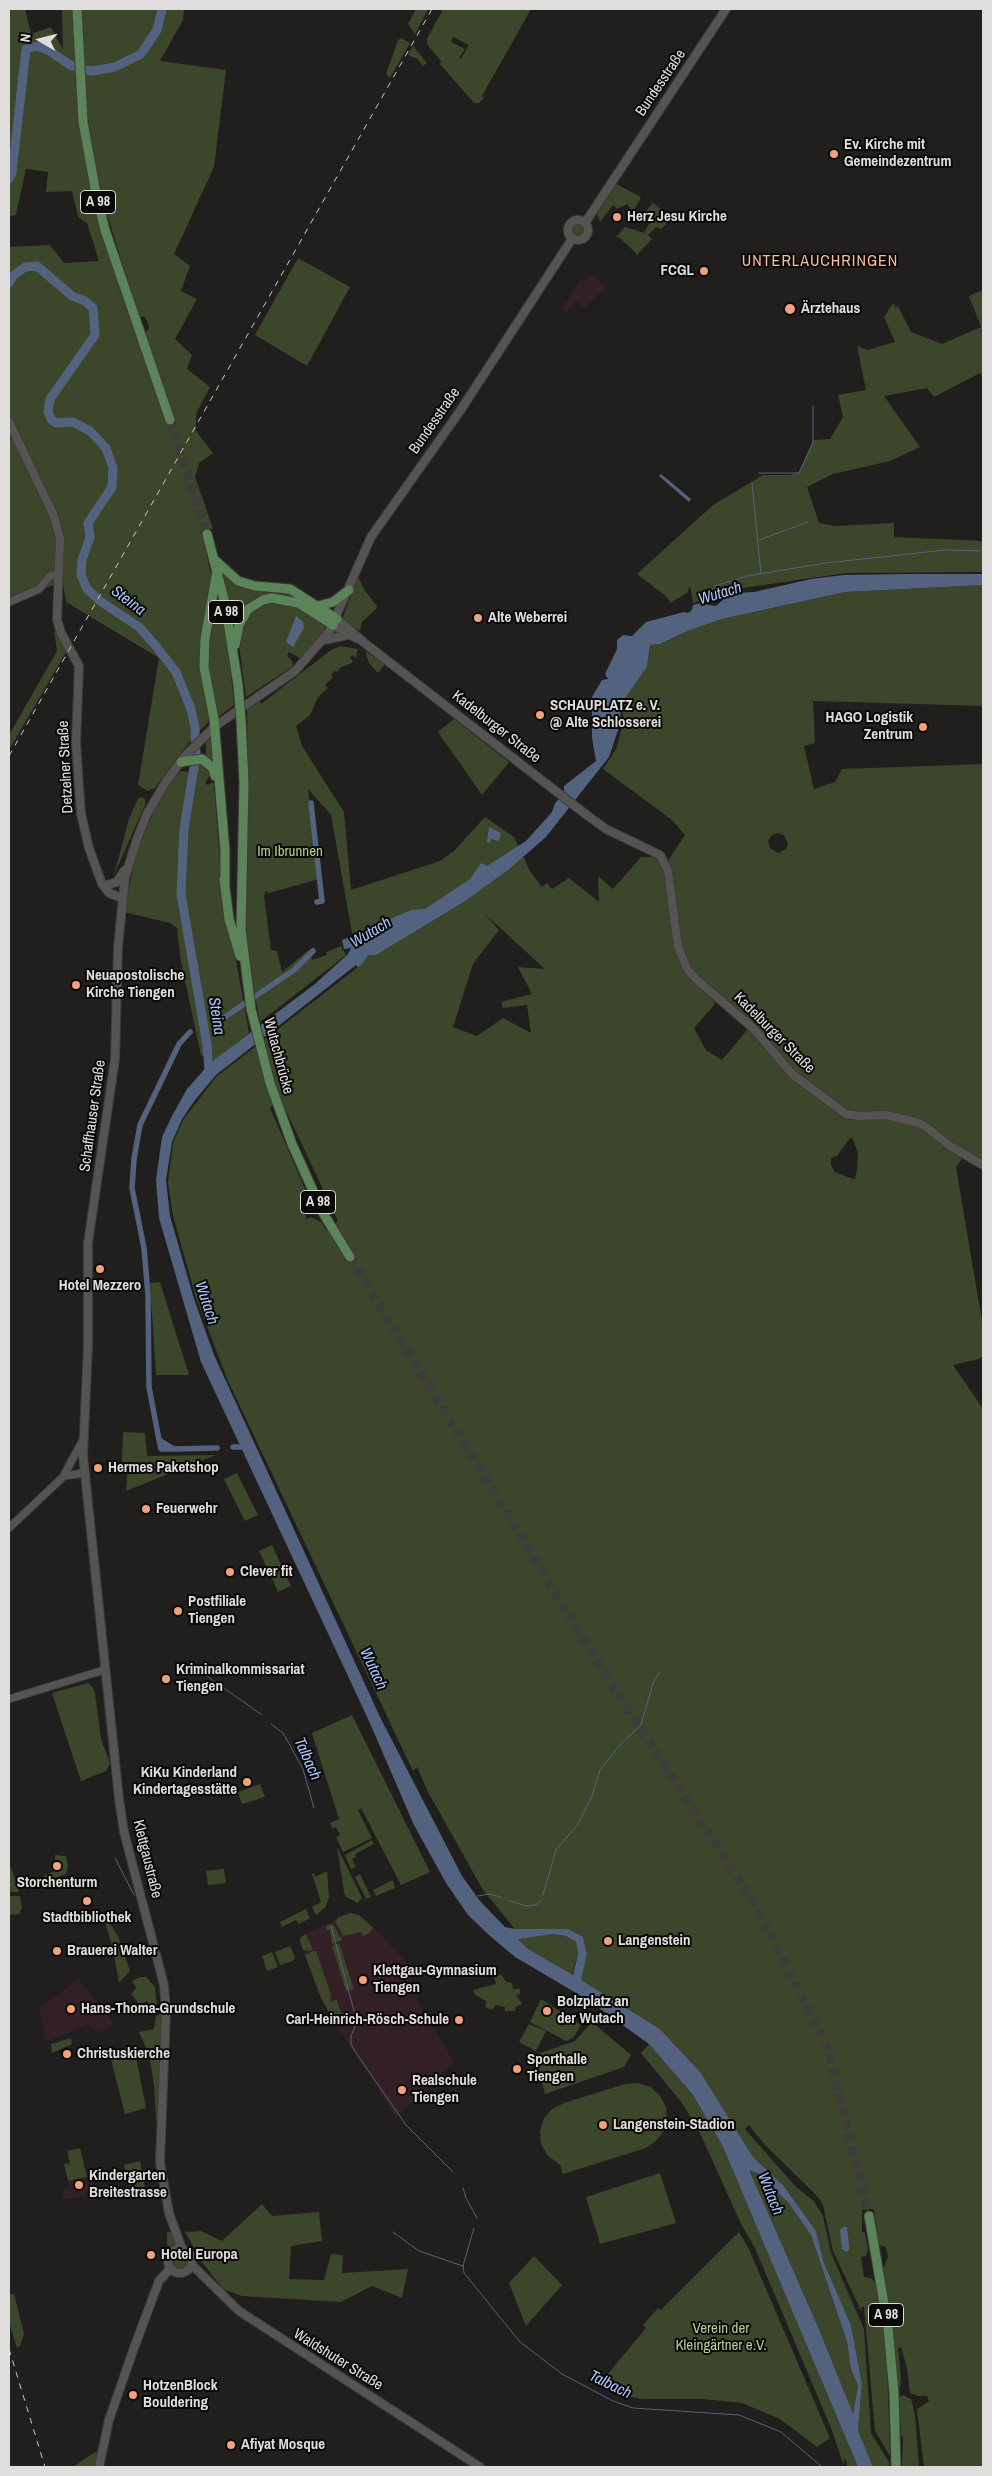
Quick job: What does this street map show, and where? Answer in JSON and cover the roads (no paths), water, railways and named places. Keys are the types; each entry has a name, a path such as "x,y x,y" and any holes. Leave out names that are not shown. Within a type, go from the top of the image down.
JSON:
{"highway":[{"name":"A 98","path":"77,9 80,83 90,161 103,220 170,420"},
{"name":"A 98","path":"207,534 217,571 234,653 238,684 242,737 241,930 245,973"},
{"path":"214,559 238,581 255,586 283,587 298,593 318,606 335,622"},
{"path":"217,571 203,654 214,726 225,852 225,884"},
{"path":"318,606 333,602 349,590"},
{"path":"234,653 243,616 248,609 263,600 272,598 290,600 335,622"},
{"path":"184,760 197,758 206,761 213,768 216,778 229,919 245,973"},
{"name":"Wutachbrücke","path":"245,973 262,1054 292,1144 323,1213 350,1257"},
{"name":"A 98","path":"869,2216 888,2327 896,2437 896,2467"}],"main road":[{"name":"Bundesstraße","path":"585,222 726,9"},
{"path":"577,220 585,222 588,229 586,236 578,240 572,239 568,234 569,224 577,220"},
{"name":"Bundesstraße","path":"214,726 295,671 323,640 335,622 365,549 377,528 460,411 572,239"},
{"name":"Detzelner Straße","path":"9,422 54,516 60,539 57,620 61,633 78,666 79,676 76,743 79,802 84,828 104,884"},
{"name":"Kadelburger Straße","path":"335,622 348,635 365,643"},
{"name":"Kadelburger Straße","path":"335,622 365,643 606,829 660,855 668,871 678,947 687,969 696,980 721,998 753,1028 792,1074 846,1114 860,1116 885,1115 916,1122 925,1126 950,1146 983,1165"},
{"path":"323,640 348,635"},
{"name":"Schaffhauser Straße","path":"86,1495 83,1440 88,1346 88,1248 115,1059 118,947 123,889 139,832 153,804 167,780 214,726"},
{"path":"104,884 117,882 129,863"},
{"path":"104,884 123,889"},
{"path":"104,884 109,893 122,898"},
{"name":"Klettgaustraße","path":"86,1495 104,1670 124,1832 162,1974 166,2011 160,2162 169,2213 182,2249"},
{"path":"182,2249 190,2254 192,2265 183,2273 177,2274 170,2270 167,2262 168,2255 173,2250 182,2249"},
{"name":"Waldshuter Straße","path":"192,2265 238,2311 480,2467"},
{"path":"99,2467 109,2420 134,2348 159,2282 170,2270"}],"street":[{"path":"9,602 39,589 50,576 60,574"},
{"path":"9,1528 64,1476 83,1440"},
{"path":"64,1476 84,1473"},
{"path":"9,1699 104,1670"}],"water":[{"path":"661,474 691,499 689,502 659,476"},
{"name":"Wutach","path":"983,574 983,585 845,592 722,619 690,630 660,644 650,645 647,667 621,704 620,724 609,757 546,837 508,870 465,901 376,955 368,955 358,967 356,965 216,1075 182,1119 172,1142 166,1180 170,1216 194,1299 214,1355 380,1717 462,1876 480,1901 505,1927 515,1929 568,1929 583,1937 587,1955 581,1980 660,2029 701,2073 753,2157 783,2185 816,2231 824,2263 851,2325 862,2384 858,2430 873,2467 858,2467 723,2147 693,2095 649,2044 588,2000 515,1957 490,1936 468,1915 446,1883 414,1825 369,1721 201,1362 159,1218 156,1180 162,1137 187,1089 210,1063 315,984 348,954 351,948 344,949 342,940 411,910 425,909 470,879 481,863 487,866 526,841 552,812 555,803 564,794 564,786 596,761 592,738 592,713 589,702 602,680 608,679 605,674 617,649 617,640 623,635 632,636 646,622 684,612 688,613 692,610 693,605 705,602 708,605 716,606 727,596 737,593 754,592 811,579 844,575","holes":["553,1934 566,1936 576,1942 578,1954 573,1975 528,1949 518,1939","749,2170 764,2176 772,2188 788,2202 811,2235 847,2342 851,2369 858,2386 853,2414 819,2329"]},
{"path":"296,616 303,622 304,628 293,647 286,642"},
{"path":"489,827 501,833 499,841 491,839 490,843 487,842"},
{"path":"843,2227 847,2227 849,2250 846,2252 842,2249 840,2230"}],"waterway":[{"name":"Steina","path":"9,179 12,173 26,49 37,46 48,50 70,65 86,70 93,71 115,67 141,54 157,30 162,9"},
{"name":"Steina","path":"9,283 13,276 25,267 37,266 72,296 85,301 93,308 95,335 50,399 48,412 51,419 56,423 73,422 90,431 106,448 113,468 112,487 88,523 90,537 82,560 81,575 87,589 100,601 139,627 155,645 176,672 191,709 195,728 196,754 184,829 181,894 207,1045 209,1071"},
{"path":"759,473 799,473 813,443 813,406"},
{"path":"752,483 761,574"},
{"path":"759,540 808,522"},
{"name":"Wutach","path":"721,600 715,586 747,576 826,563 945,550 983,551"},
{"path":"311,803 322,901 317,902"},
{"path":"219,1021 294,970 313,951"},
{"path":"190,1032 179,1044 140,1125 134,1159 132,1188 144,1248 148,1295 149,1387 159,1440 174,1449 217,1448"},
{"path":"159,1440 161,1449 172,1449"},
{"path":"233,1447 248,1447"},
{"name":"Talbach","path":"194,1667 262,1715"},
{"path":"543,1895 556,1850 578,1824 592,1796 600,1770 620,1745 641,1725 653,1683 659,1673"},
{"name":"Talbach","path":"271,1724 283,1733 303,1769 314,1808"},
{"path":"115,1858 134,1895"},
{"path":"478,1896 489,1894 501,1897"},
{"path":"508,1900 526,1906 536,1905 541,1901"},
{"name":"Talbach","path":"331,1926 357,2022 351,2036 351,2044 406,2125 453,2172"},
{"name":"Talbach","path":"463,2188 466,2198 477,2218"},
{"name":"Talbach","path":"474,2228 463,2266 464,2273 520,2342 562,2374 613,2401 633,2408 739,2415 781,2432 822,2467"},
{"path":"393,2232 419,2251 463,2266"}],"tunnel":[{"path":"170,420 207,534"},
{"path":"350,1257 605,1674 753,1902 826,2044 869,2216"}],"railway":[{"path":"9,756 432,9"},
{"path":"9,2349 45,2467"}],"place":[{"name":"Ev. Kirche mit Gemeindezentrum","path":"834,154"},
{"name":"Herz Jesu Kirche","path":"617,217"},
{"name":"FCGL","path":"704,271"},
{"name":"Ärztehaus","path":"790,309"},
{"name":"Alte Weberrei","path":"478,618"},
{"name":"SCHAUPLATZ e. V. @ Alte Schlosserei","path":"540,715"},
{"name":"HAGO Logistik Zentrum","path":"923,727"},
{"name":"Neuapostolische Kirche Tiengen","path":"76,985"},
{"name":"Hotel Mezzero","path":"100,1269"},
{"name":"Hermes Paketshop","path":"98,1468"},
{"name":"Feuerwehr","path":"146,1509"},
{"name":"Clever fit","path":"230,1572"},
{"name":"Postfiliale Tiengen","path":"178,1611"},
{"name":"Kriminalkommissariat Tiengen","path":"166,1679"},
{"name":"KiKu Kinderland Kindertagesstätte","path":"247,1782"},
{"name":"Storchenturm","path":"57,1866"},
{"name":"Stadtbibliothek","path":"87,1901"},
{"name":"Langenstein","path":"608,1941"},
{"name":"Brauerei Walter","path":"57,1951"},
{"name":"Klettgau-Gymnasium Tiengen","path":"363,1980"},
{"name":"Hans-Thoma-Grundschule","path":"71,2009"},
{"name":"Bolzplatz an der Wutach","path":"547,2011"},
{"name":"Carl-Heinrich-Rösch-Schule","path":"459,2020"},
{"name":"Christuskierche","path":"67,2054"},
{"name":"Sporthalle Tiengen","path":"517,2069"},
{"name":"Realschule Tiengen","path":"402,2090"},
{"name":"Langenstein-Stadion","path":"603,2125"},
{"name":"Kindergarten Breitestrasse","path":"79,2185"},
{"name":"Hotel Europa","path":"151,2255"},
{"name":"HotzenBlock Bouldering","path":"133,2395"},
{"name":"Afiyat Mosque","path":"231,2445"}],"district":[{"name":"UNTERLAUCHRINGEN","path":"820,262"}],"park label":[{"name":"Im Ibrunnen","path":"290,852"},
{"name":"Verein der Kleingärtner e.V.","path":"721,2338"}]}
